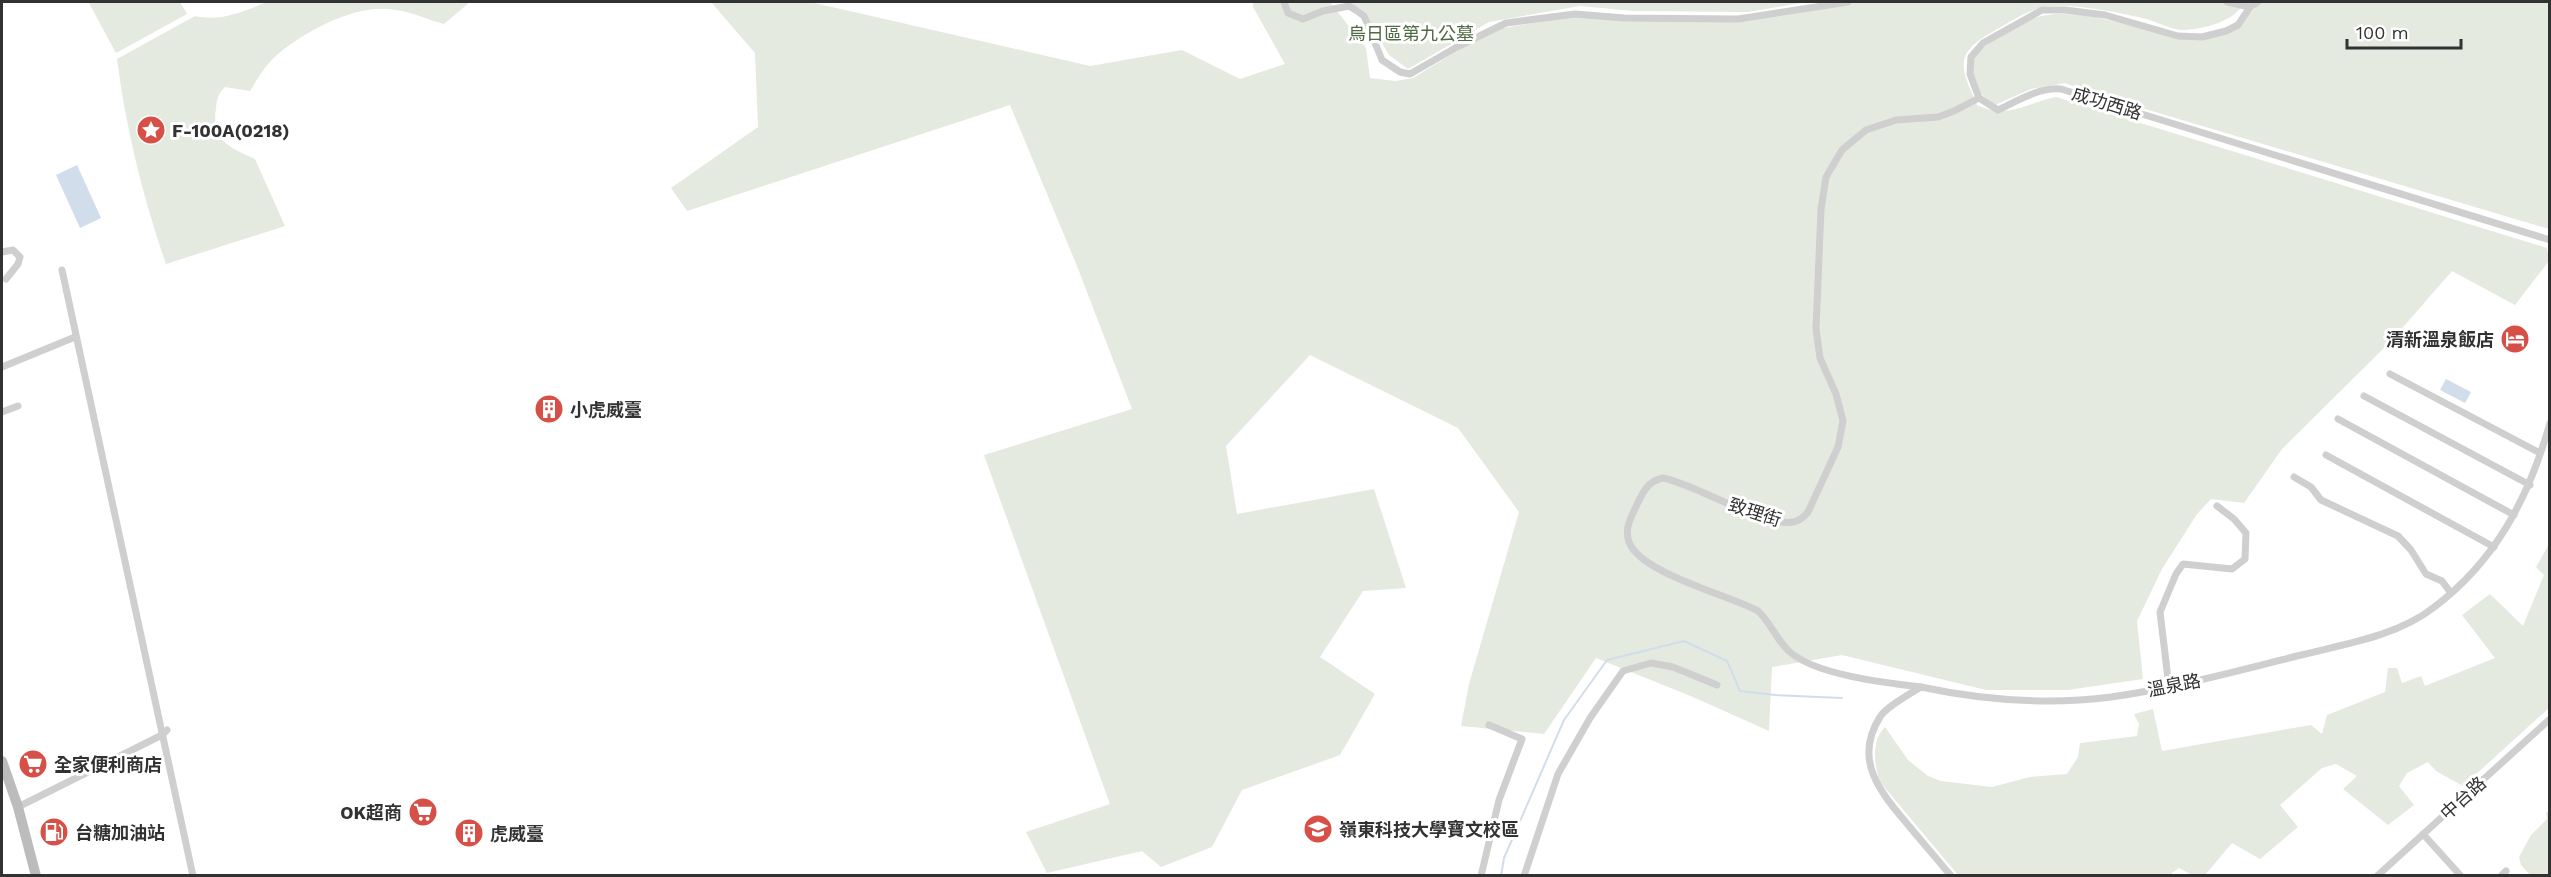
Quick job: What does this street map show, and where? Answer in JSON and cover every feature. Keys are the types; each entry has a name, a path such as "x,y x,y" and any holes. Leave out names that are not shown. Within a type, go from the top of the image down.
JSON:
{"main road":[{"path":"2,761 18,807 36,876"}],"street":[{"path":"1284,2 1288,13 1303,19 1323,11 1349,6 1364,15 1382,60 1400,72 1410,74 1506,23 1575,14 1624,18 1738,19 1848,2"},
{"path":"2227,2 2250,7"},
{"path":"1979,98 1970,74 1971,57 1983,43 2042,10 2065,10 2105,15 2178,36 2202,37 2226,31 2238,25 2250,7 2258,2"},
{"name":"成功西路","path":"1979,98 1998,110 2051,88 2061,89 2550,240"},
{"name":"致理街","path":"1921,687 1873,681 1798,659 1787,650 1766,618 1758,611 1661,570 1636,553 1629,544 1626,533 1632,514 1647,486 1663,478 1785,523 1802,518 1808,512 1838,447 1843,421 1839,401 1820,358 1816,329 1821,209 1826,177 1842,150 1866,130 1896,120 1938,117 1979,98"},
{"path":"2,252 14,250 20,257 18,264 6,279"},
{"path":"62,270 75,338 165,733 193,876"},
{"path":"2,367 75,338"},
{"path":"2390,374 2540,453"},
{"path":"2364,396 2530,485"},
{"path":"2,412 18,406"},
{"path":"2338,419 2514,515"},
{"name":"溫泉路","path":"1921,687 1971,696 2032,700 2110,697 2169,687 2370,638 2413,621 2451,593 2494,547 2530,485 2550,423"},
{"path":"2325,454 2494,547"},
{"path":"2294,477 2311,487 2321,500 2398,536 2411,549 2426,574 2442,581 2451,593"},
{"path":"2169,687 2160,612 2176,574 2183,564 2232,569 2244,559 2246,533 2234,519 2217,506"},
{"path":"1524,876 1558,774 1590,718 1623,671 1652,663 1672,667 1717,685"},
{"path":"1921,687 1881,715 1870,744 1870,765 1878,788 1886,800 1951,876"},
{"name":"中台路","path":"2377,876 2550,719"},
{"path":"1481,876 1499,800 1522,739 1489,724"},
{"path":"18,807 165,733"},
{"path":"2424,834 2462,876"}],"green space":[{"path":"180,2 187,14 116,53 89,3"},
{"path":"267,2 470,2 444,24 408,12 381,9 333,20 303,36 278,54 250,91 225,87 219,94 216,105 215,119 219,135 237,151 255,159 285,226 166,264 136,163 117,59 195,16 223,17"},
{"path":"711,2 810,2 1090,66 1182,50 1240,79 1285,64 1253,7 1253,2 1330,2 1366,48 1370,78 1395,81 1413,78 1491,30 1582,15 1748,18 1852,2 2225,2 2243,5 2225,20 2210,26 2186,30 2105,10 2061,6 2039,8 2010,22 1971,47 1966,55 1964,71 1977,105 1988,109 2008,111 2056,97 2547,248 2549,261 2515,305 2452,271 2390,342 2282,449 2244,503 2211,499 2197,514 2162,569 2137,621 2143,679 2068,690 1986,690 1842,655 1772,667 1769,731 1596,658 1544,734 1461,726 1469,684 1519,512 1458,428 1310,355 1226,446 1237,514 1374,489 1406,588 1363,591 1320,657 1375,694 1340,755 1242,790 1212,847 1161,867 1142,851 1047,873 1026,832 1110,804 984,455 1132,409 1077,266 1010,105 687,211 671,188 758,127 755,53"},
{"name":"烏日區第九公墓","path":"1345,2 1807,2 1748,12 1633,11 1580,6 1489,22 1408,69 1389,55 1367,17"},
{"path":"2261,2 2549,2 2549,229 2088,92 2065,83 2031,89 1995,105 1980,92 1973,78 1973,62 1981,50 2028,20 2041,16 2067,14 2094,17 2185,39 2194,39 2215,33 2237,22"},
{"path":"2548,546 2549,708 2463,786 2436,771 2428,762 2407,773 2399,786 2414,805 2388,825 2343,789 2357,776 2336,764 2322,768 2280,805 2298,827 2260,859 2232,843 2205,875 2192,875 2179,868 2168,876 1958,875 1880,782 1875,753 1877,739 1885,727 1908,760 1928,776 1941,781 1992,787 2030,777 2067,774 2078,757 2080,743 2137,736 2139,724 2134,714 2153,709 2162,751 2311,725 2322,734 2327,715 2385,692 2388,668 2397,668 2402,683 2421,676 2425,686 2495,658 2462,615 2490,594 2523,626 2544,575 2536,567"},
{"path":"2549,811 2549,875 2530,875 2521,865 2519,857 2531,835 2547,819 2546,813"}],"water":[{"path":"77,165 101,218 80,228 56,175"},
{"path":"2446,379 2471,392 2465,403 2440,390"}],"waterway":[{"path":"1501,876 1504,858 1564,720 1607,660 1684,641 1727,661 1740,691 1842,698"}],"place":[{"name":"F-100A(0218)","path":"151,130"},
{"name":"清新溫泉飯店","path":"2515,339"},
{"name":"小虎威臺","path":"549,409"},
{"name":"全家便利商店","path":"33,764"},
{"name":"OK超商","path":"423,812"},
{"name":"嶺東科技大學寶文校區","path":"1318,829"},
{"name":"台糖加油站","path":"54,832"},
{"name":"虎威臺","path":"469,833"}]}
